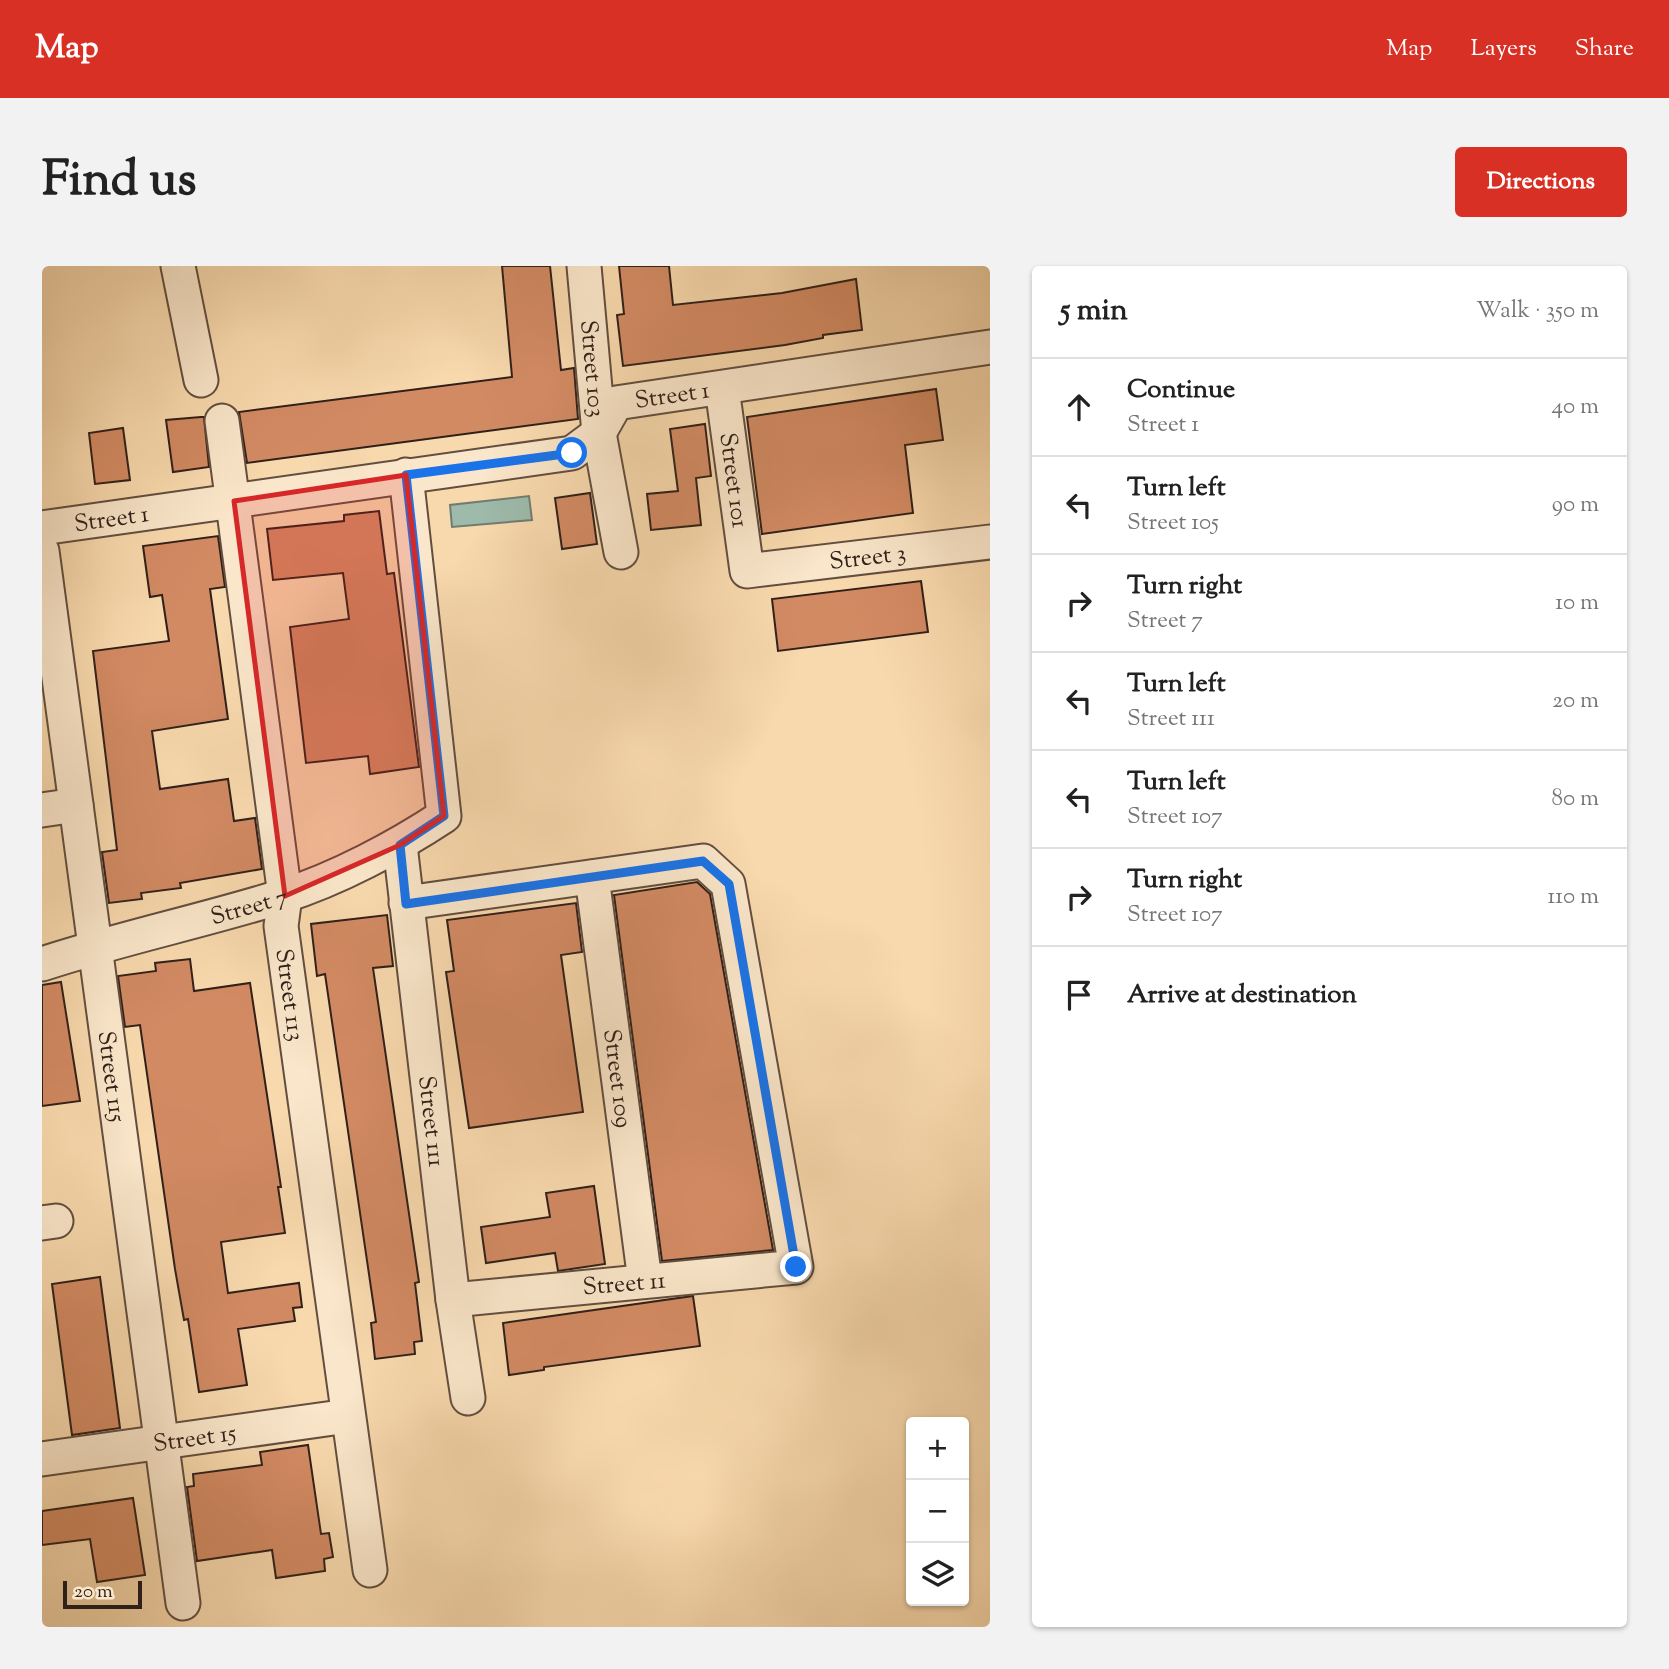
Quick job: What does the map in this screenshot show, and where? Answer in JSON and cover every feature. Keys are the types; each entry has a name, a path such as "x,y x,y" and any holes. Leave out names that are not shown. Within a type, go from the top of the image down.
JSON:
{"street":[{"path":"178,266 201,380"},
{"name":"Street 103","path":"584,266 599,433 621,552"},
{"name":"Street 1","path":"42,528 572,453 599,433 617,403 990,347"},
{"name":"Street 101","path":"722,388 747,571"},
{"name":"Street 113","path":"222,421 285,896 281,926 370,1570"},
{"name":"Street 7","path":"42,964 285,896 400,845 444,816 406,475"},
{"name":"Street 3","path":"747,571 990,542"},
{"name":"Street 115","path":"42,551 183,1603"},
{"path":"42,810 76,805"},
{"name":"Street 111","path":"400,845 453,1300 468,1398"},
{"name":"Street 11","path":"453,1300 796,1267 729,884 703,861 592,877"},
{"path":"406,904 592,877"},
{"name":"Street 109","path":"592,877 645,1282"},
{"name":"Street 15","path":"42,1459 348,1416"}],"highlighted area":[{"path":"406,475 444,816 400,845 285,896 234,501"}],"shaded area":[{"path":"529,496 532,520 452,527 450,505"}],"building":[{"path":"502,266 550,266 561,370 574,368 578,419 247,463 239,412 512,377"},
{"path":"619,266 669,266 673,305 782,293 856,279 862,330 823,335 823,338 785,345 623,366 617,315 624,314"},
{"path":"936,389 943,440 905,445 913,513 762,534 747,417"},
{"path":"204,417 209,467 173,472 166,420"},
{"path":"705,424 711,476 696,478 701,525 651,530 647,494 678,491 670,429"},
{"path":"123,428 130,480 95,484 89,433"},
{"path":"590,493 597,544 562,549 555,498"},
{"path":"379,511 387,574 394,573 419,767 370,774 368,756 306,763 290,627 349,619 343,573 273,580 267,529 344,521 344,515"},
{"path":"218,536 225,587 210,589 228,719 152,731 160,789 228,779 234,821 255,818 262,869 180,883 181,888 141,893 142,899 109,903 102,852 117,850 93,651 169,641 162,595 150,597 143,546"},
{"path":"921,581 928,632 778,651 772,599"},
{"path":"697,882 710,894 773,1250 662,1261 614,895"},
{"path":"576,903 582,952 561,955 583,1112 469,1128 446,972 454,971 447,920"},
{"path":"387,915 393,966 373,968 419,1282 415,1283 422,1341 414,1342 415,1354 375,1359 371,1323 376,1322 325,974 317,976 311,924"},
{"path":"190,959 194,991 250,983 281,1187 278,1187 285,1233 221,1242 228,1293 299,1283 302,1307 293,1308 295,1321 238,1329 247,1385 199,1392 188,1319 184,1320 175,1269 140,1025 125,1027 118,976 156,971 155,963"},
{"path":"61,982 80,1101 42,1106 42,985"},
{"path":"594,1186 605,1264 558,1271 555,1253 486,1263 481,1227 550,1217 546,1193"},
{"path":"100,1277 120,1428 72,1435 52,1284"},
{"path":"693,1296 700,1346 544,1367 544,1370 509,1375 503,1323"},
{"path":"308,1445 321,1534 329,1533 333,1557 324,1559 325,1571 276,1578 272,1550 197,1561 187,1487 194,1486 193,1474 262,1465 260,1452"},
{"path":"133,1498 145,1575 97,1582 90,1539 42,1545 42,1511"}],"route":[{"path":"572,453 406,475 444,816 400,845 406,904 703,861 729,884 796,1267"}]}
